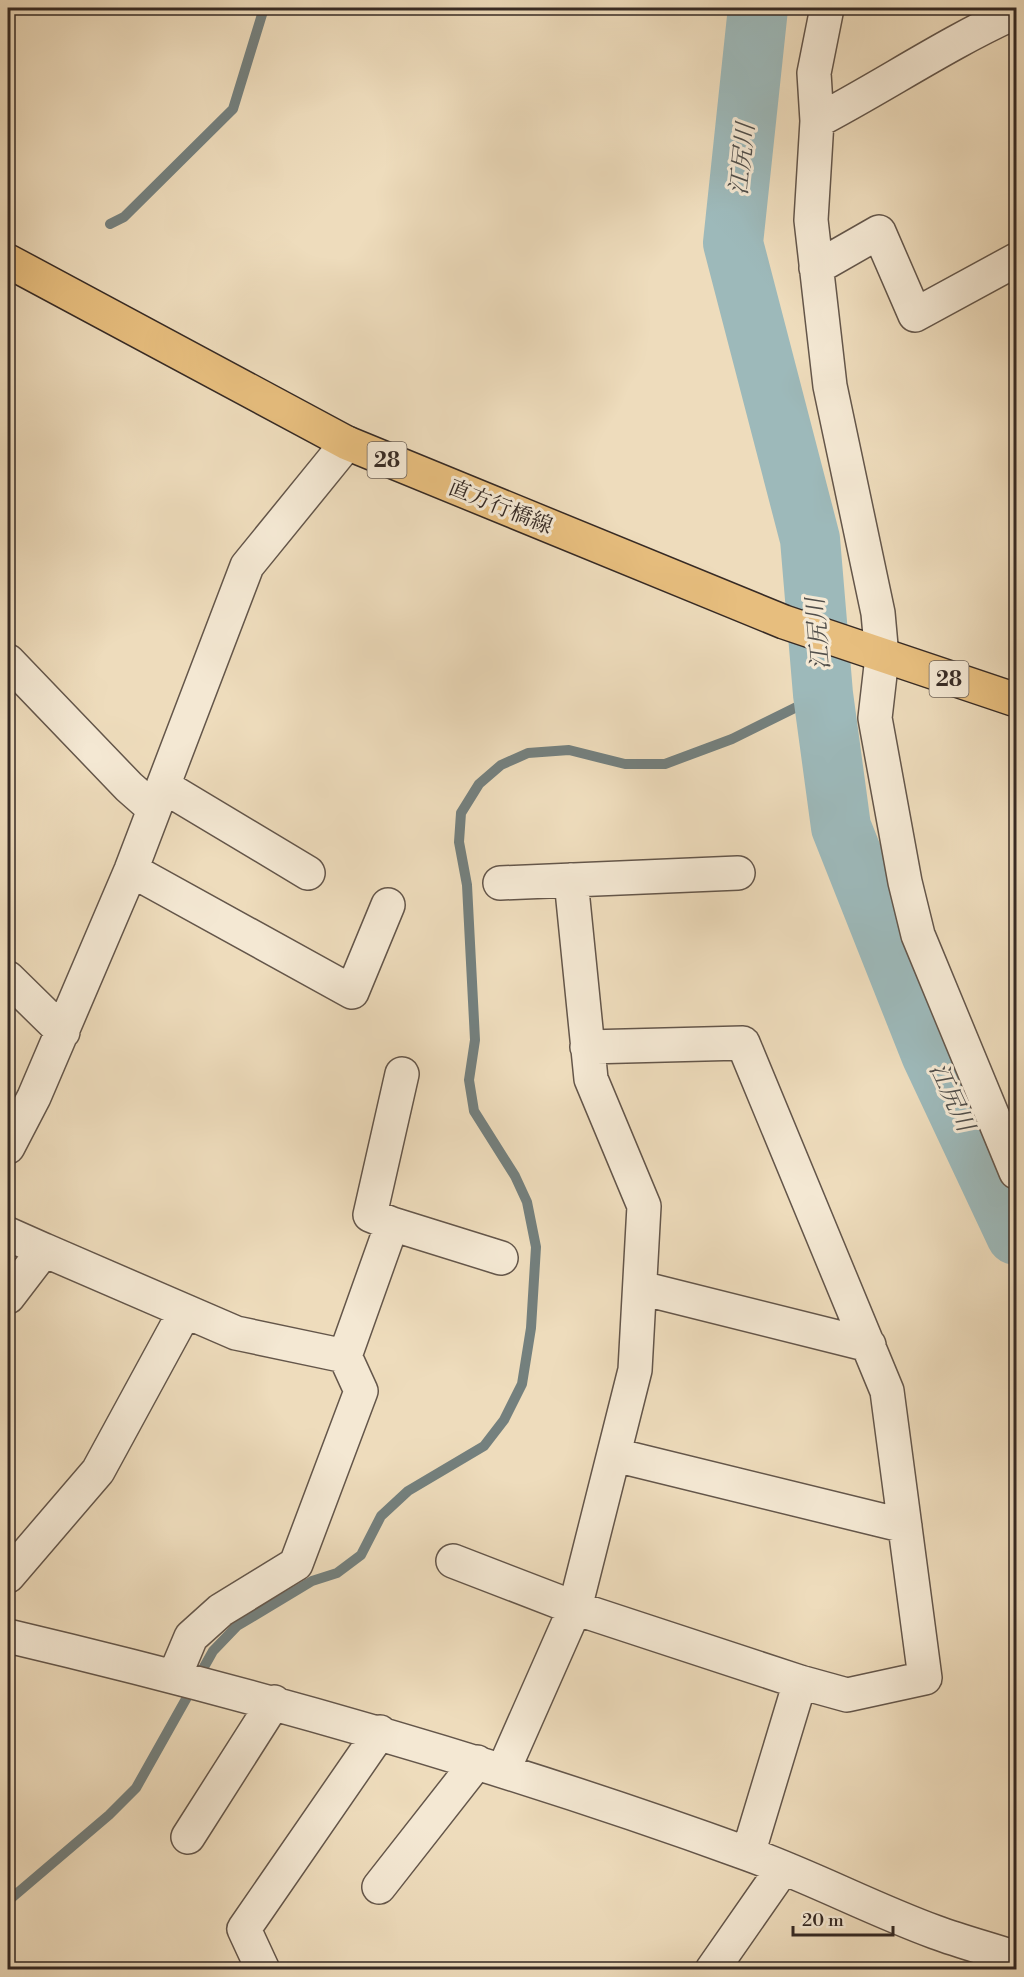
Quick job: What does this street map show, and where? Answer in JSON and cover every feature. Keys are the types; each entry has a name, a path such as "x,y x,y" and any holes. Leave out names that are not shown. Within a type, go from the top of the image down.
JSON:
{"main road":[{"name":"直方行橋線","path":"8,261 347,443 784,622 882,657 1017,700"}],"street":[{"path":"827,8 814,73 817,121 811,220 830,386 878,613 882,657 875,718 905,882 918,935 1017,1172"},
{"path":"817,121 866,96 970,33 1012,24"},
{"path":"816,268 879,232 915,315 1017,260"},
{"path":"8,1147 34,1097 63,1032 131,870 247,566 347,443"},
{"path":"8,661 129,787 159,797 308,873"},
{"path":"131,870 352,992 388,905"},
{"path":"500,884 738,873"},
{"path":"379,1887 490,1767 575,1608 635,1370 644,1206 591,1079 571,879"},
{"path":"8,978 63,1032"},
{"path":"453,1562 575,1608 800,1683 848,1695 925,1678 887,1391 743,1043 587,1047"},
{"path":"402,1074 370,1215 501,1258"},
{"path":"175,1675 191,1637 221,1610 296,1563 361,1391 345,1356 392,1224"},
{"path":"8,1234 184,1313 236,1333 345,1356"},
{"path":"8,1296 44,1250"},
{"path":"641,1288 869,1345"},
{"path":"8,1576 98,1471 184,1313"},
{"path":"615,1455 905,1526"},
{"path":"8,1635 175,1675 381,1732 748,1854 934,1932 1017,1958"},
{"path":"748,1854 800,1683"},
{"path":"188,1837 274,1702"},
{"path":"263,1970 244,1929 381,1732"},
{"path":"712,1970 783,1868"}],"waterway":[{"path":"110,224 124,217 233,109 264,8"},
{"name":"江尻川","path":"758,8 733,243 810,539 823,694 841,827 931,1054 1016,1235"},
{"path":"8,1901 109,1815 136,1788 213,1651 237,1626 312,1581 337,1573 361,1555 381,1516 408,1491 484,1446 504,1420 522,1384 531,1328 536,1247 527,1202 515,1176 474,1111 469,1080 475,1040 467,885 459,842 461,813 479,784 501,765 528,753 569,750 625,764 665,764 732,739 823,694"}]}
